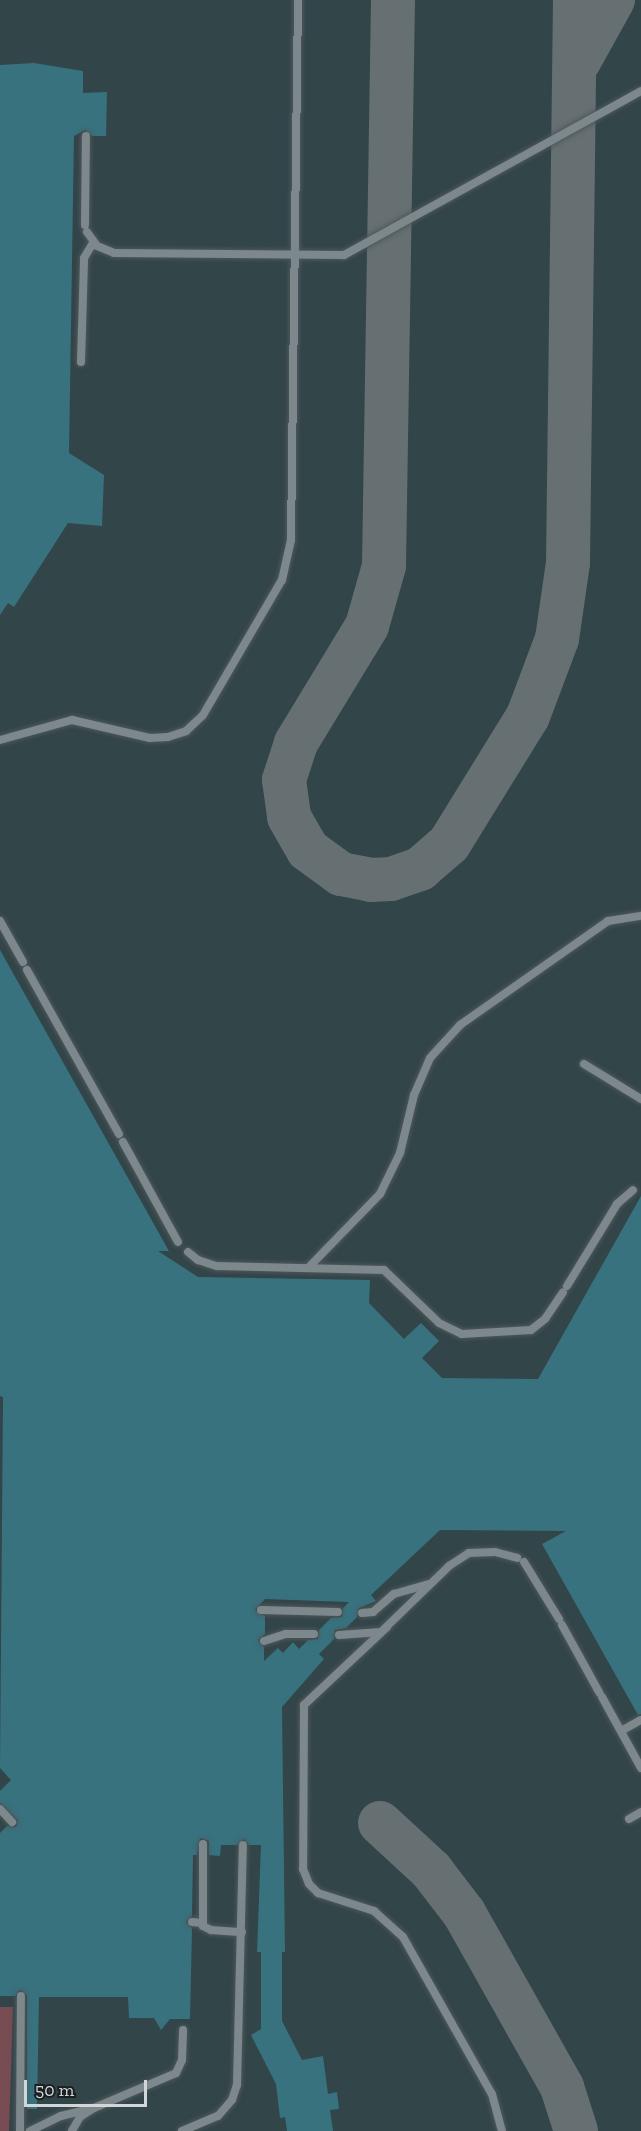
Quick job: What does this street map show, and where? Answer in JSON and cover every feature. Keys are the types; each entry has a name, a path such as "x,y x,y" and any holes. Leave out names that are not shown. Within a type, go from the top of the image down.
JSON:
{"lane":[{"path":"0,740 72,720 150,738 186,731 203,715 263,618 282,580 291,540 298,0"},
{"path":"87,136 86,229 93,243 114,253 338,256 358,250 641,91"},
{"path":"81,362 84,263 93,243"},
{"path":"309,1267 380,1194 400,1153 414,1095 430,1058 460,1024 608,921 641,916"},
{"path":"0,921 178,1242"},
{"path":"584,1064 641,1099"},
{"path":"188,1251 198,1260 217,1266 384,1270 439,1323 462,1334 531,1330 545,1319 617,1204 633,1190"},
{"path":"502,2131 488,2087 403,1937 374,1911 318,1893 309,1884 303,1869 304,1705 313,1693 387,1627 431,1583 469,1553 495,1552 520,1560 560,1622 641,1768"},
{"path":"362,1612 376,1610 394,1594 431,1583"},
{"path":"261,1610 338,1612"},
{"path":"339,1635 374,1635 387,1627"},
{"path":"264,1641 286,1634 314,1634"},
{"path":"621,1731 641,1720"},
{"path":"0,1809 12,1822"},
{"path":"630,1819 641,1812"},
{"path":"203,1844 202,1923 208,1930 242,1932"},
{"path":"182,2131 218,2116 235,2093 242,1932 243,1845"},
{"path":"192,1922 202,1923"},
{"path":"20,2131 21,1996"},
{"path":"30,2131 61,2116 94,2108 176,2073 182,2060 183,2031"},
{"path":"72,2131 80,2117 94,2108"}],"shaded area":[{"path":"0,0 641,0 641,2131 0,2131"},
{"path":"0,2007 13,2007 9,2131 0,2131"}],"building":[{"path":"34,63 83,71 83,93 107,92 106,136 92,136 85,130 74,136 69,453 104,475 102,526 68,523 14,607 8,603 0,615 0,65"},
{"path":"0,950 169,1251 158,1251 198,1277 370,1280 369,1303 404,1339 421,1323 439,1341 422,1358 442,1378 538,1379 641,1196 641,1714 638,1715 542,1544 566,1531 440,1530 371,1595 376,1601 359,1608 357,1617 346,1628 335,1630 334,1639 319,1654 324,1659 282,1707 285,1952 282,1952 282,2021 302,2060 323,2056 328,2094 337,2092 339,2109 330,2110 333,2131 287,2131 285,2117 280,2118 276,2084 251,2035 261,2029 261,1952 257,1952 261,1845 249,1845 244,1839 237,1845 221,1845 220,1856 209,1855 209,1841 200,1838 197,1855 193,1855 192,1916 186,1922 192,1928 190,2019 170,2019 161,2030 154,2018 129,2018 128,1997 39,1997 37,2109 27,2109 27,1995 20,1990 15,1996 0,1996 0,1833 7,1826 16,1827 18,1821 0,1803 0,1791 11,1780 0,1768 3,1397 0,1396","holes":["265,1599 349,1602 343,1608 342,1617 331,1618 319,1630 318,1639 308,1640 299,1649 293,1642 283,1653 278,1648 264,1661 264,1647 258,1640 265,1634 265,1616 255,1610"]}],"taxiway":[{"path":"393,0 384,566 367,626 296,743 284,780 289,817 308,850 341,874 371,880 391,879 420,869 449,844 528,716 557,639 568,563 575,0"},
{"path":"579,61 613,0"},
{"path":"380,1823 431,1870 464,1913 562,2087 576,2131"}]}
